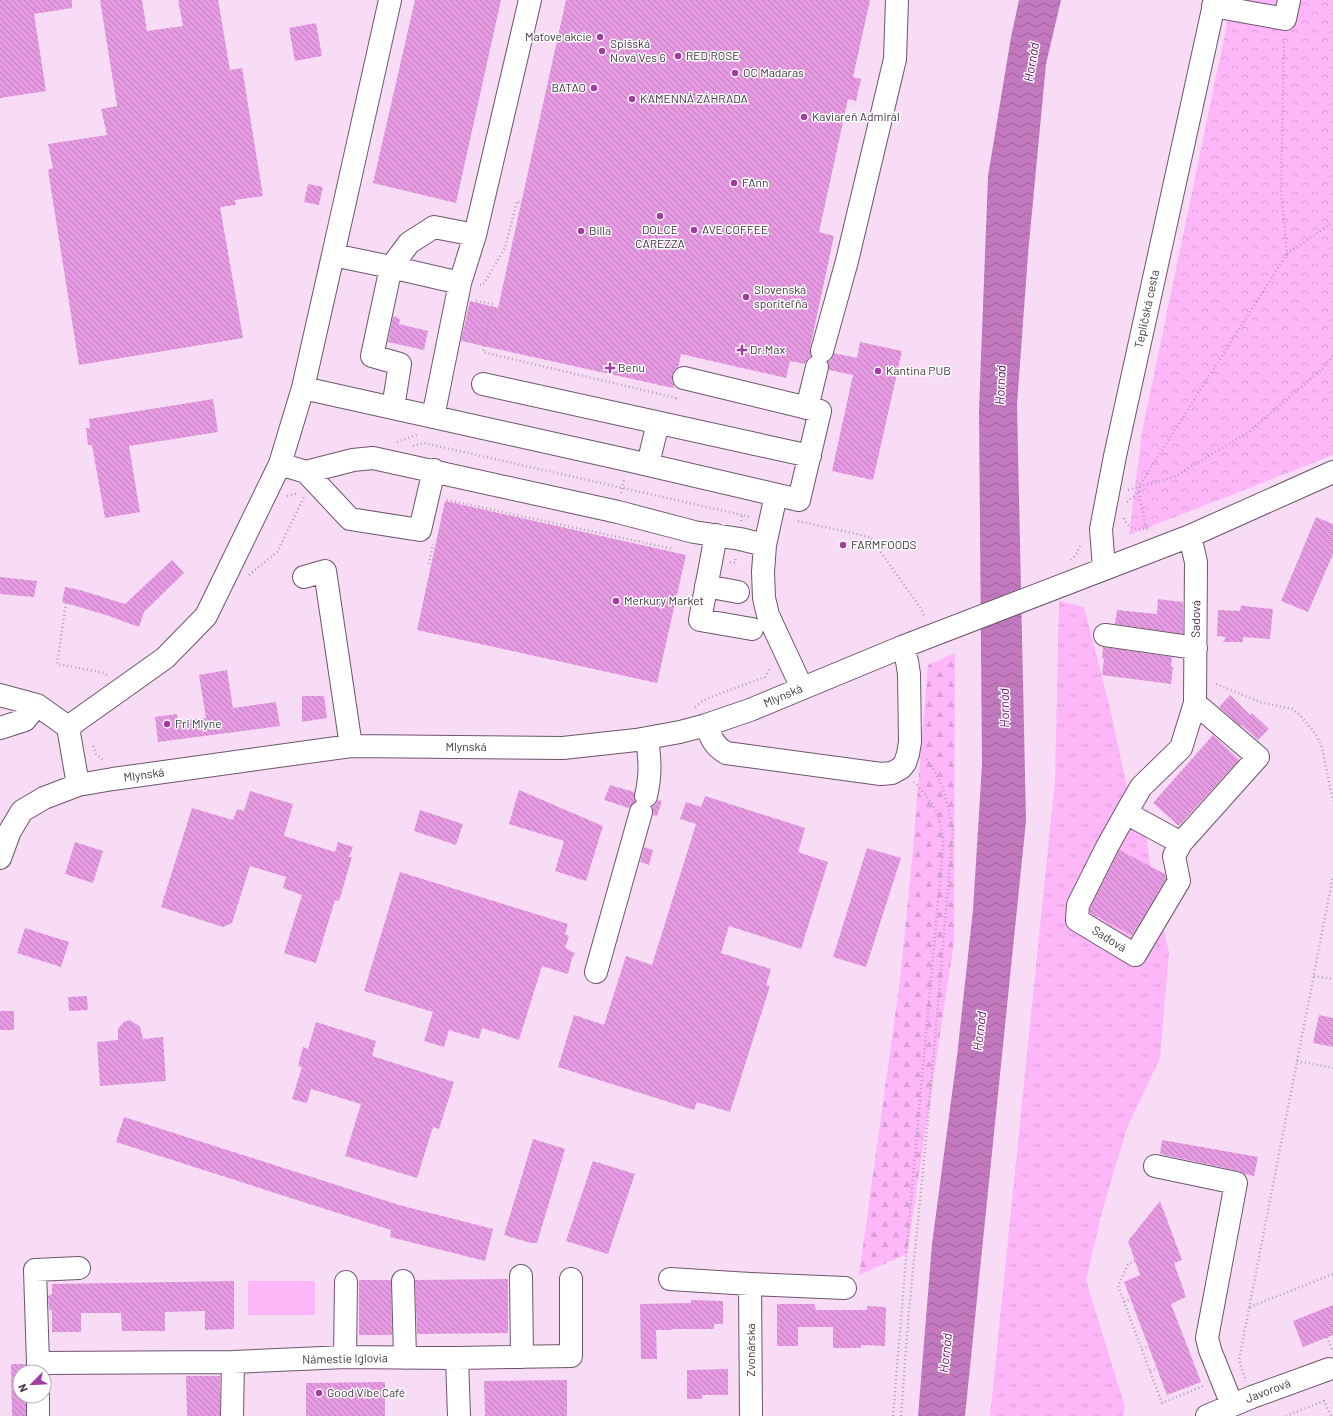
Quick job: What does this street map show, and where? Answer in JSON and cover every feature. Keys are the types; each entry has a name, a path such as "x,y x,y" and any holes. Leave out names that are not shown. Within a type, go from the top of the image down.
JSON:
{"street":[{"path":"68,727 165,658 206,616 280,464 303,388 390,0"},
{"path":"433,417 460,283 475,235 530,0"},
{"path":"807,408 819,359 847,260 895,59 897,0"},
{"path":"1214,3 1287,10"},
{"name":"Tepličská cesta","path":"1104,569 1101,529 1214,3"},
{"path":"393,408 400,364 372,356 391,267 410,243 434,227 475,235"},
{"path":"333,255 460,283"},
{"path":"483,384 810,456"},
{"path":"303,388 648,464 799,500 820,411 681,385"},
{"path":"648,464 658,423"},
{"path":"306,472 353,460 373,458 434,470 618,512 694,532 740,539 765,545"},
{"path":"280,464 306,472 350,519 420,530 434,470"},
{"path":"1104,569 1190,536 1333,472"},
{"path":"776,495 765,545 763,572 764,598 768,615 802,688"},
{"path":"716,535 700,620 752,629"},
{"name":"Sadová","path":"1190,536 1196,562 1195,693 1181,748 1141,787 1107,847 1078,905 1077,920 1135,955 1179,881 1174,856 1181,843 1258,757 1195,693"},
{"name":"Mlynská","path":"0,858 10,831 22,811 44,798 78,785 351,746 563,748 607,744 680,732 750,710 902,647 1104,569"},
{"path":"304,577 325,571 351,746"},
{"path":"706,586 738,592"},
{"path":"1105,635 1196,648"},
{"path":"706,725 711,740 718,748 726,753 881,774 892,773 901,768 905,763 910,742 909,674 907,661 902,647"},
{"path":"0,695 37,705 68,727 78,785"},
{"path":"0,728 25,720 37,705"},
{"path":"596,972 650,779 647,738"},
{"path":"1126,813 1181,843"},
{"path":"1155,1166 1236,1183 1207,1338 1210,1350 1232,1406"},
{"path":"38,1364 35,1270 79,1268"},
{"path":"521,1276 522,1357"},
{"name":"Námestie Iglovia","path":"52,1368 345,1357 457,1358 571,1356 571,1279"},
{"path":"670,1279 845,1288"},
{"path":"403,1281 405,1358"},
{"path":"345,1357 346,1282"},
{"name":"Zvonárska","path":"750,1284 751,1416"},
{"path":"457,1358 459,1416"},
{"path":"232,1416 233,1362"},
{"name":"Javorová","path":"1207,1416 1332,1366"},
{"path":"38,1404 38,1416"}],"path":[{"path":"1287,10 1281,190 1287,254"},
{"path":"1146,529 1138,488 1287,254 1333,222"},
{"path":"474,300 493,304 483,352 676,398 681,385"},
{"path":"1132,490 1174,477 1250,431 1322,369 1333,356"},
{"path":"624,477 622,487 770,522"},
{"path":"1124,506 1139,492"},
{"path":"443,499 674,549"},
{"path":"711,557 735,563 740,539 742,515"},
{"path":"1124,516 1124,520 1130,527 1137,530 1152,528 1160,547"},
{"path":"795,520 870,537 922,610"},
{"path":"429,564 434,542"},
{"path":"66,603 57,664 105,674 110,678"},
{"path":"1195,693 1212,682 1260,702 1292,709 1300,715 1318,736 1333,801"},
{"path":"901,1416 909,1310 926,1138 953,830 946,799 937,772 927,759 910,742"},
{"path":"893,1416 943,847 943,832 937,811 924,792 901,768"},
{"path":"1246,1381 1239,1360 1333,876"},
{"path":"1314,976 1333,979"},
{"path":"1297,1061 1333,1068"},
{"path":"1135,1261 1128,1264 1118,1286 1162,1403 1221,1378"},
{"path":"1249,1307 1333,1274"},
{"path":"1124,1302 1130,1299"},
{"path":"1327,1337 1332,1366"},
{"path":"1142,1349 1148,1346"},
{"path":"1150,1371 1157,1368"},
{"path":"1286,1416 1324,1401 1331,1416"}],"green space":[{"path":"1232,0 1333,0 1333,455 1129,535 1142,432"},
{"path":"1059,601 1084,607 1110,708 1129,797 1141,787 1152,882 1169,952 1160,1058 1127,1128 1103,1208 1086,1280 1125,1407 1123,1416 990,1416 1055,780"},
{"path":"955,653 954,942 907,1254 859,1275 900,980 912,860 928,665"},
{"path":"248,1281 315,1281 315,1315 248,1315"}],"water":[{"name":"Hornád","path":"1019,0 1061,0 1046,64 1028,254 1017,405 1026,821 965,1416 918,1416 932,1244 957,1056 973,910 982,765 979,410 988,176 1011,37"}],"building":[{"path":"0,0 72,0 72,8 34,14 46,91 0,98"},
{"path":"100,0 142,0 147,31 183,26 178,0 218,0 230,70 242,68 263,196 235,200 236,205 220,207 243,338 79,365 48,170 53,168 48,144 107,135 101,109 117,106"},
{"path":"415,0 501,0 456,203 373,183"},
{"path":"566,0 870,0 853,77 861,79 856,101 848,99 819,232 834,236 810,348 811,356 805,364 790,361 786,378 681,354 678,368 672,375 674,385 673,388 461,341 470,301 498,308"},
{"path":"316,23 322,56 295,61 289,28"},
{"path":"308,184 323,187 319,205 304,202"},
{"path":"393,316 400,319 399,324 428,331 424,350 388,342"},
{"path":"860,342 902,351 873,480 832,471 853,375 829,370 828,362 831,360 834,353 857,358"},
{"path":"213,399 218,432 129,446 140,512 105,518 92,445 88,445 86,428 90,428 89,419"},
{"path":"445,501 686,555 657,683 417,630"},
{"path":"1316,517 1333,524 1333,554 1308,612 1281,601"},
{"path":"172,560 184,573 144,612 139,627 106,615 62,602 65,587 80,590 125,604"},
{"path":"0,577 37,581 34,597 0,594"},
{"path":"1158,599 1183,602 1183,634 1115,624 1117,610 1157,614"},
{"path":"1244,605 1273,609 1270,639 1243,637 1243,642 1223,642 1226,637 1217,636 1218,610 1240,611 1241,606"},
{"path":"1103,647 1172,657 1171,667 1173,667 1171,684 1102,675 1104,659 1102,658"},
{"path":"227,670 233,708 276,702 280,726 158,742 155,717 177,714 178,721 206,718 199,675"},
{"path":"1230,695 1250,715 1240,726 1219,707"},
{"path":"302,696 324,696 327,718 302,722"},
{"path":"1252,713 1269,729 1258,740 1241,725"},
{"path":"1213,735 1239,760 1179,826 1153,803"},
{"path":"610,785 634,792 635,801 629,808 604,800"},
{"path":"519,790 603,826 586,881 555,871 564,841 509,824"},
{"path":"250,791 293,804 284,836 335,852 338,842 353,847 349,857 352,857 339,901 335,900 316,963 284,953 302,895 283,888 286,877 250,866 232,923 223,927 161,907 192,808 233,820 237,809 244,811"},
{"path":"705,796 805,828 798,852 828,862 801,949 729,926 721,953 771,969 766,985 770,986 730,1112 697,1102 694,1110 558,1067 574,1015 604,1025 626,956 652,965 696,824 680,819 686,802 701,807"},
{"path":"658,800 662,801 657,816 653,815 652,807"},
{"path":"420,810 463,824 456,845 414,831"},
{"path":"75,842 103,851 93,883 65,874"},
{"path":"644,847 653,850 649,865 640,862"},
{"path":"867,848 901,858 866,967 833,957"},
{"path":"1119,850 1165,874 1166,879 1132,935 1090,913 1090,908"},
{"path":"400,872 568,924 565,934 569,936 565,948 575,953 572,958 568,974 542,966 519,1040 482,1028 479,1039 449,1030 444,1047 424,1041 433,1012 364,991"},
{"path":"25,928 69,942 61,967 17,953"},
{"path":"87,996 88,1010 69,1011 68,997"},
{"path":"0,1011 14,1011 14,1030 0,1030"},
{"path":"1319,1015 1333,1018 1333,1047 1313,1043"},
{"path":"130,1020 140,1027 143,1039 163,1037 166,1081 100,1086 97,1042 118,1040 118,1029 124,1022"},
{"path":"316,1022 376,1041 372,1056 454,1082 439,1129 433,1127 417,1178 345,1156 361,1104 311,1089 307,1103 292,1099 302,1067 298,1066 303,1047 308,1049"},
{"path":"124,1117 399,1205 493,1229 485,1261 390,1237 391,1230 116,1142"},
{"path":"533,1139 565,1149 537,1243 531,1243 504,1235"},
{"path":"1162,1140 1258,1157 1254,1176 1239,1171 1160,1154"},
{"path":"593,1161 635,1174 608,1254 566,1241"},
{"path":"1160,1201 1182,1260 1174,1263 1186,1297 1171,1304 1201,1382 1167,1395 1124,1282 1140,1275 1128,1241"},
{"path":"508,1279 508,1333 417,1334 415,1280"},
{"path":"359,1280 391,1280 392,1335 359,1335"},
{"path":"234,1281 234,1329 205,1330 205,1311 165,1312 165,1331 122,1331 121,1313 81,1313 81,1332 52,1332 52,1311 49,1309 48,1296 52,1294 52,1284"},
{"path":"691,1300 723,1301 723,1324 714,1324 714,1329 656,1330 657,1359 641,1359 640,1304 691,1303"},
{"path":"777,1304 814,1304 816,1310 867,1310 867,1306 886,1307 885,1346 861,1345 861,1348 833,1348 833,1327 798,1327 798,1346 777,1346"},
{"path":"1333,1305 1333,1335 1303,1347 1293,1321"},
{"path":"11,1364 12,1404 26,1404 26,1416 12,1416"},
{"path":"728,1369 728,1395 702,1395 702,1399 687,1399 687,1370"},
{"path":"186,1376 220,1376 220,1416 187,1416"},
{"path":"567,1380 567,1416 485,1416 484,1381"},
{"path":"385,1382 385,1416 306,1416 306,1383"}],"place":[{"name":"Maťove akcie","path":"600,37"},
{"name":"Spišská Nová Ves 6","path":"602,51"},
{"name":"RED ROSE","path":"678,56"},
{"name":"OC Madaras","path":"735,73"},
{"name":"BATAO","path":"594,88"},
{"name":"KAMENNÁ ZÁHRADA","path":"632,99"},
{"name":"Kaviareň Admirál","path":"804,117"},
{"name":"FAnn","path":"734,183"},
{"name":"DOLCE CAREZZA","path":"660,216"},
{"name":"AVE COFFEE","path":"694,230"},
{"name":"Billa","path":"581,231"},
{"name":"Slovenská sporiteľňa","path":"746,297"},
{"name":"Dr.Max","path":"742,350"},
{"name":"Benu","path":"610,368"},
{"name":"Kantina PUB","path":"878,371"},
{"name":"FARMFOODS","path":"843,545"},
{"name":"Merkury Market","path":"616,601"},
{"name":"Pri Mlyne","path":"167,724"},
{"name":"Good Vibe Café","path":"319,1393"}]}
